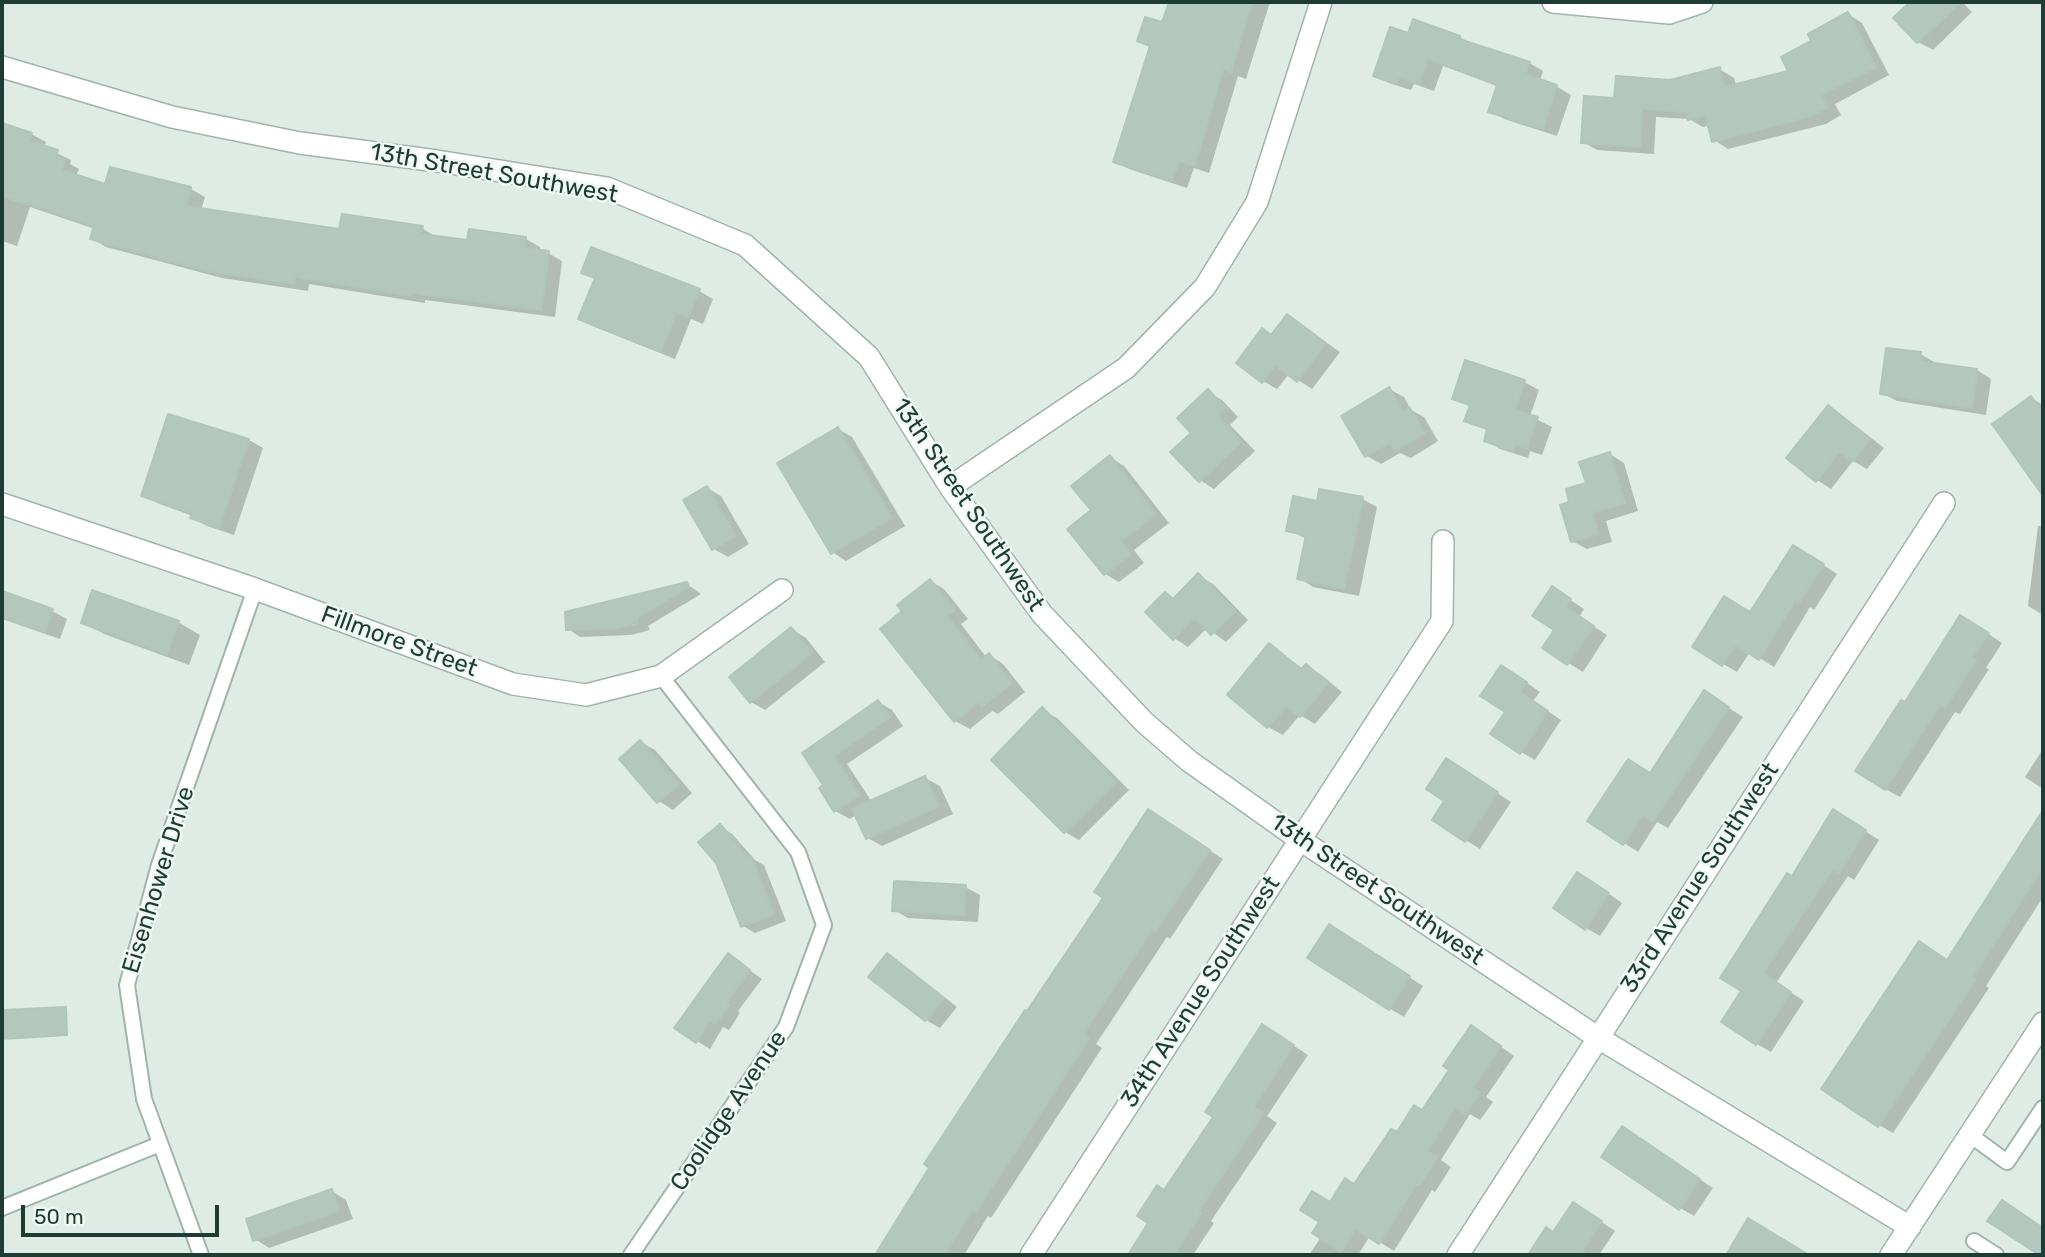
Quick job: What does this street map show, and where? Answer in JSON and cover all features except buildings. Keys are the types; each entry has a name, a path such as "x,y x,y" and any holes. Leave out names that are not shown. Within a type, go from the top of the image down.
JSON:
{"street":[{"path":"950,487 1126,368 1205,287 1257,202 1321,2"},
{"path":"1553,2 1669,13 1702,2"},
{"name":"13th Street Southwest","path":"2,66 172,117 300,143 607,188 745,245 869,357 950,487 1042,614 1144,722 1189,761 1299,839 1597,1037 1909,1227"},
{"name":"33rd Avenue Southwest","path":"1458,1255 1944,503"},
{"name":"Fillmore Street","path":"2,504 255,589 513,684 586,695 660,676 782,590"},
{"name":"34th Avenue Southwest","path":"1031,1255 1443,621 1443,541"},
{"path":"1891,1255 2043,1023"}],"lane":[{"name":"Eisenhower Drive","path":"201,1255 144,1099 127,985 159,865 255,589"},
{"name":"Coolidge Avenue","path":"631,1255 786,1027 824,925 798,852 660,676"},
{"path":"1970,1135 2007,1162 2043,1108"},
{"path":"2,1208 160,1144"},
{"path":"1974,1241 1996,1255"}]}
